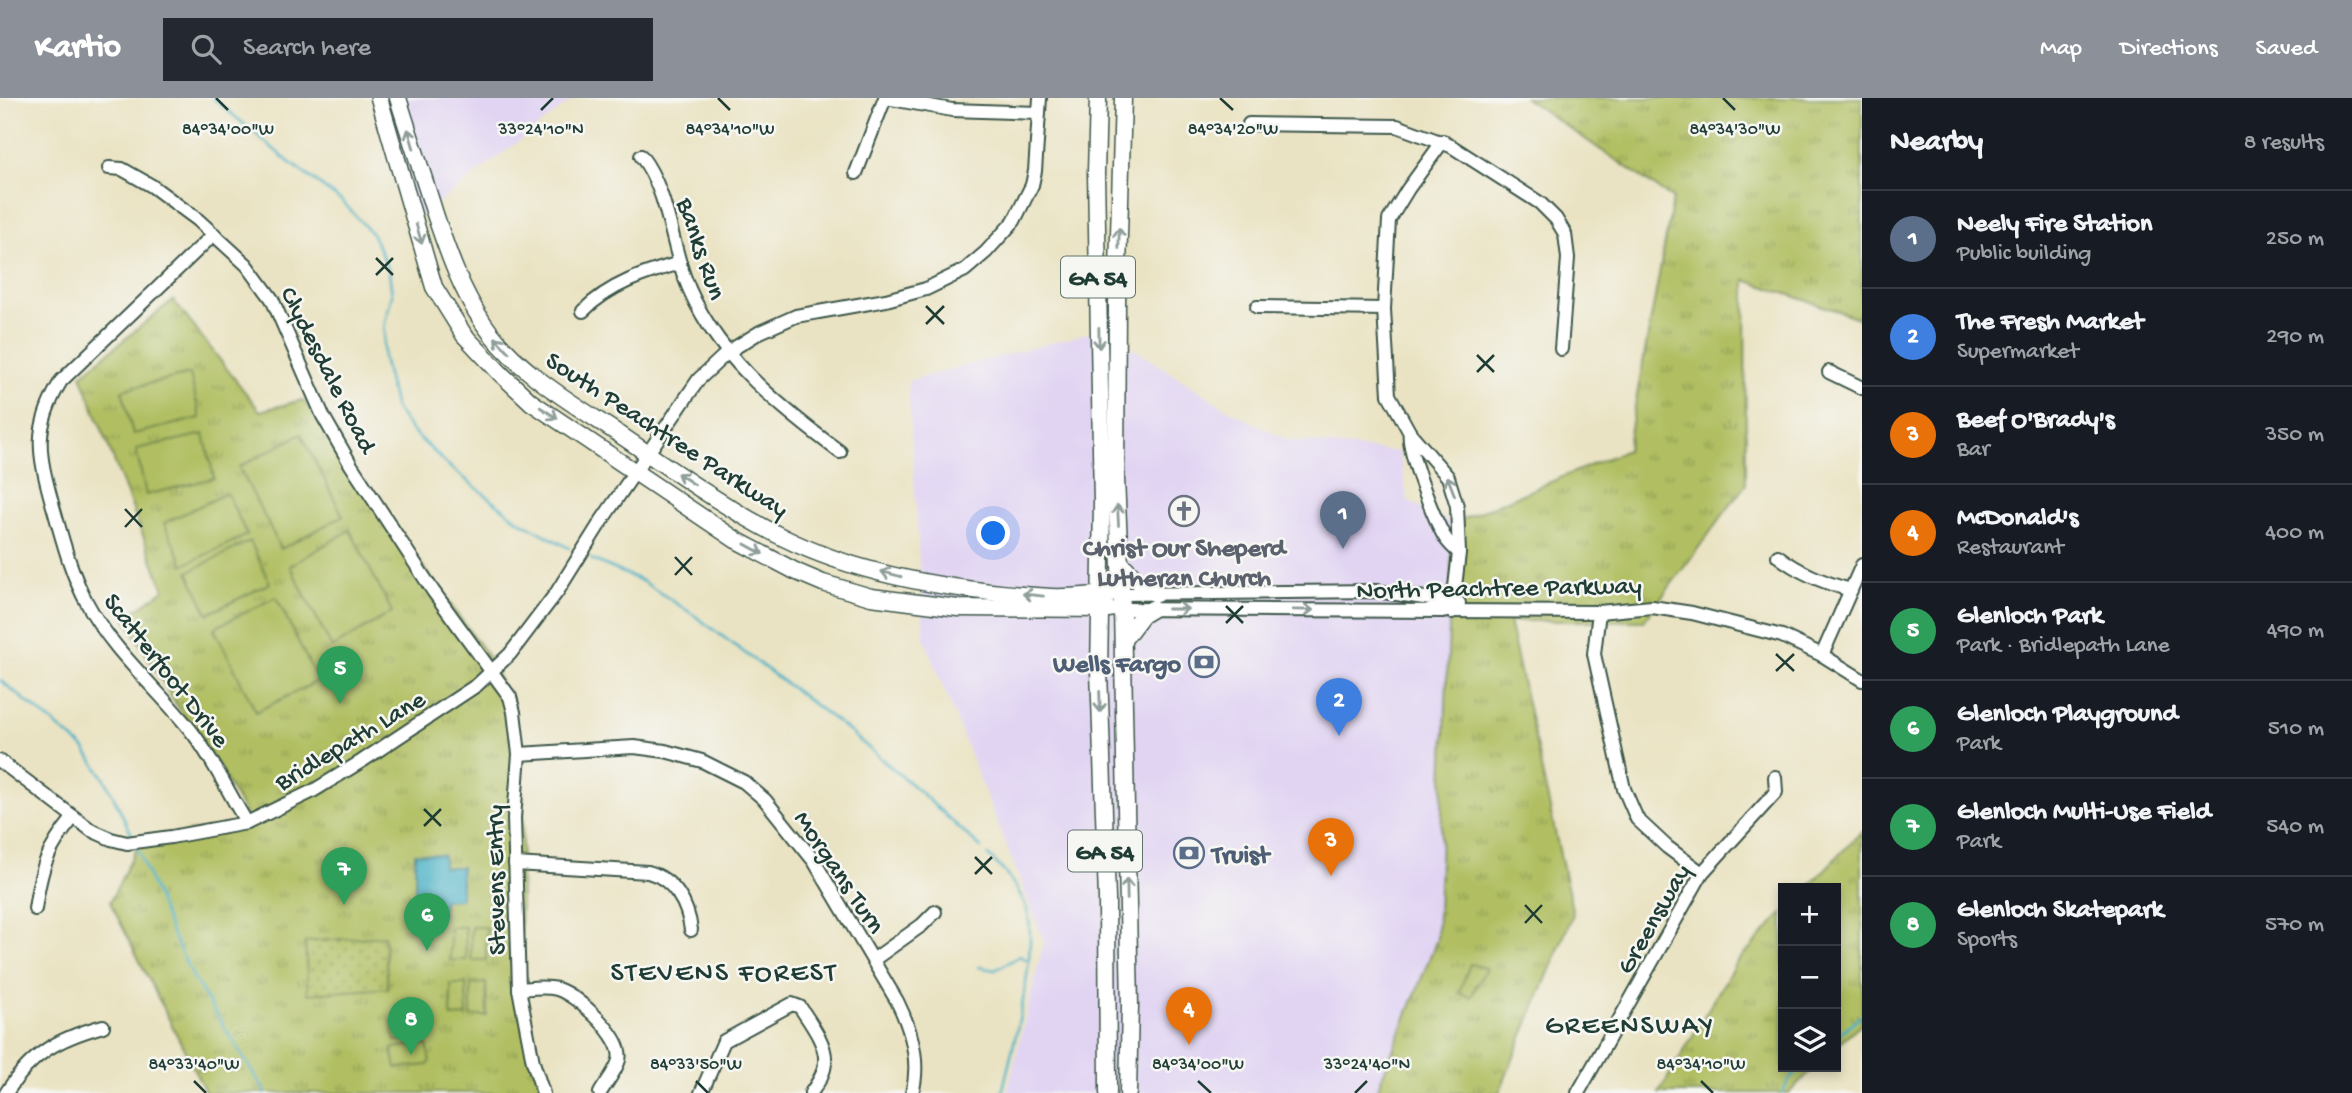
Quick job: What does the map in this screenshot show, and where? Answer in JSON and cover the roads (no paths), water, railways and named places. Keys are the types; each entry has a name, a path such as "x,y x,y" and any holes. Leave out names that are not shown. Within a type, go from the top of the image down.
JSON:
{"main road":[{"name":"South Peachtree Parkway","path":"379,98 434,287 460,328 500,373 531,401 736,540 797,572 846,591 871,597 958,608 1122,601"},
{"name":"South Peachtree Parkway","path":"398,98 464,294 486,327 534,375 709,494 784,538 834,559 909,579 1066,603"},
{"name":"GA 54","path":"1098,98 1096,173 1102,503 1100,641 1107,899 1108,1093"},
{"name":"GA 54","path":"1123,98 1116,466 1123,640 1129,1087"},
{"path":"1100,641 1087,621 1066,603 1090,579 1101,560"},
{"path":"1120,562 1154,601 1123,640"},
{"path":"1107,899 1114,911 1116,983 1130,1006"},
{"path":"1107,1009 1115,1010 1118,1015 1121,1069 1129,1087"}],"street":[{"path":"856,173 885,98 952,110 1039,113"},
{"name":"Bridlepath Lane","path":"0,761 91,830 111,839 138,842 247,823 313,791 341,774 477,685 510,654 532,627 699,379 728,352 760,332 796,316 886,300 926,289 965,270 1005,232 1027,198 1035,171 1040,98"},
{"path":"1249,124 1396,126 1443,141 1540,203 1556,219 1565,234 1568,258 1561,349"},
{"path":"1443,141 1389,220 1384,309 1389,395 1410,433 1448,477 1457,506 1459,553 1453,607"},
{"name":"Banks Run","path":"640,156 656,181 680,263 696,304 728,352 763,391 840,452"},
{"name":"Clydesdale Road","path":"109,169 122,169 152,186 214,234 247,265 272,299 323,416 351,464 440,602 492,670"},
{"name":"Scatterfoot Drive","path":"214,234 61,381 45,412 40,446 41,463 67,555 87,604 135,668 194,735 247,823"},
{"path":"583,311 594,300 626,281 680,263"},
{"path":"1257,307 1384,309"},
{"path":"1829,372 1862,388"},
{"path":"1410,433 1408,441 1418,471 1445,537 1459,553"},
{"path":"1778,556 1812,577 1850,590"},
{"path":"1822,655 1862,565"},
{"name":"North Peachtree Parkway","path":"1154,601 1233,593 1376,591 1453,607"},
{"path":"1233,593 1235,609"},
{"name":"North Peachtree Parkway","path":"1122,601 1154,601 1235,609 1453,607 1522,612 1599,612 1652,607 1692,613 1782,636 1822,655 1862,680"},
{"path":"1599,612 1594,654 1625,789 1637,819 1667,847 1702,873"},
{"name":"Stevens Entry","path":"492,670 510,697 514,712 519,754 514,818 519,989 533,1062 543,1093"},
{"name":"Morgans Turn","path":"519,754 635,747 665,751 702,761 728,772 765,800 814,861 897,1000 914,1046 915,1073 912,1093"},
{"name":"Greensway","path":"1577,1093 1702,873 1776,792 1775,777"},
{"path":"35,909 43,864 50,849 73,818"},
{"path":"515,864 648,872 659,875 683,900 690,916 691,930"},
{"path":"873,960 936,912"},
{"path":"519,989 548,987 567,993 583,1005 615,1038 619,1048 619,1060 600,1093"},
{"path":"701,1093 724,1041 792,1004 800,1007 824,1050 822,1075 811,1093"},
{"path":"5,1093 22,1069 43,1050 68,1037 103,1026"}],"water":[{"path":"415,853 443,855 443,867 461,867 461,899 443,900 443,915 415,914"}],"waterway":[{"path":"213,98 289,162 343,202 373,235 389,271 392,295 385,322 383,358 395,408 412,431 451,468 518,520 569,548"},
{"path":"591,559 642,581 694,615 844,727 981,848"},
{"path":"0,680 84,748 105,779 134,839"},
{"path":"136,845 171,932 194,979 266,1093"},
{"path":"988,855 1017,889 1029,919 1030,942 1024,996 1002,1093"},
{"path":"979,967 995,970 1020,956 1029,961"},
{"path":"1841,1032 1862,1015"},
{"path":"1782,1093 1797,1072"}],"place":[{"name":"Christ Our Sheperd Lutheran Church","path":"1184,511"},
{"name":"Neely Fire Station","path":"1343,549"},
{"name":"Wells Fargo","path":"1204,662"},
{"name":"Glenloch Park","path":"340,704"},
{"name":"The Fresh Market","path":"1339,736"},
{"name":"Truist","path":"1189,853"},
{"name":"Beef O'Brady's","path":"1331,876"},
{"name":"Glenloch Multi-Use Field","path":"344,905"},
{"name":"Glenloch Playground","path":"427,951"},
{"name":"McDonald's","path":"1189,1045"},
{"name":"Glenloch Skatepark","path":"411,1055"}],"district":[{"name":"STEVENS FOREST","path":"724,970"},
{"name":"GREENSWAY","path":"1630,1023"}]}
